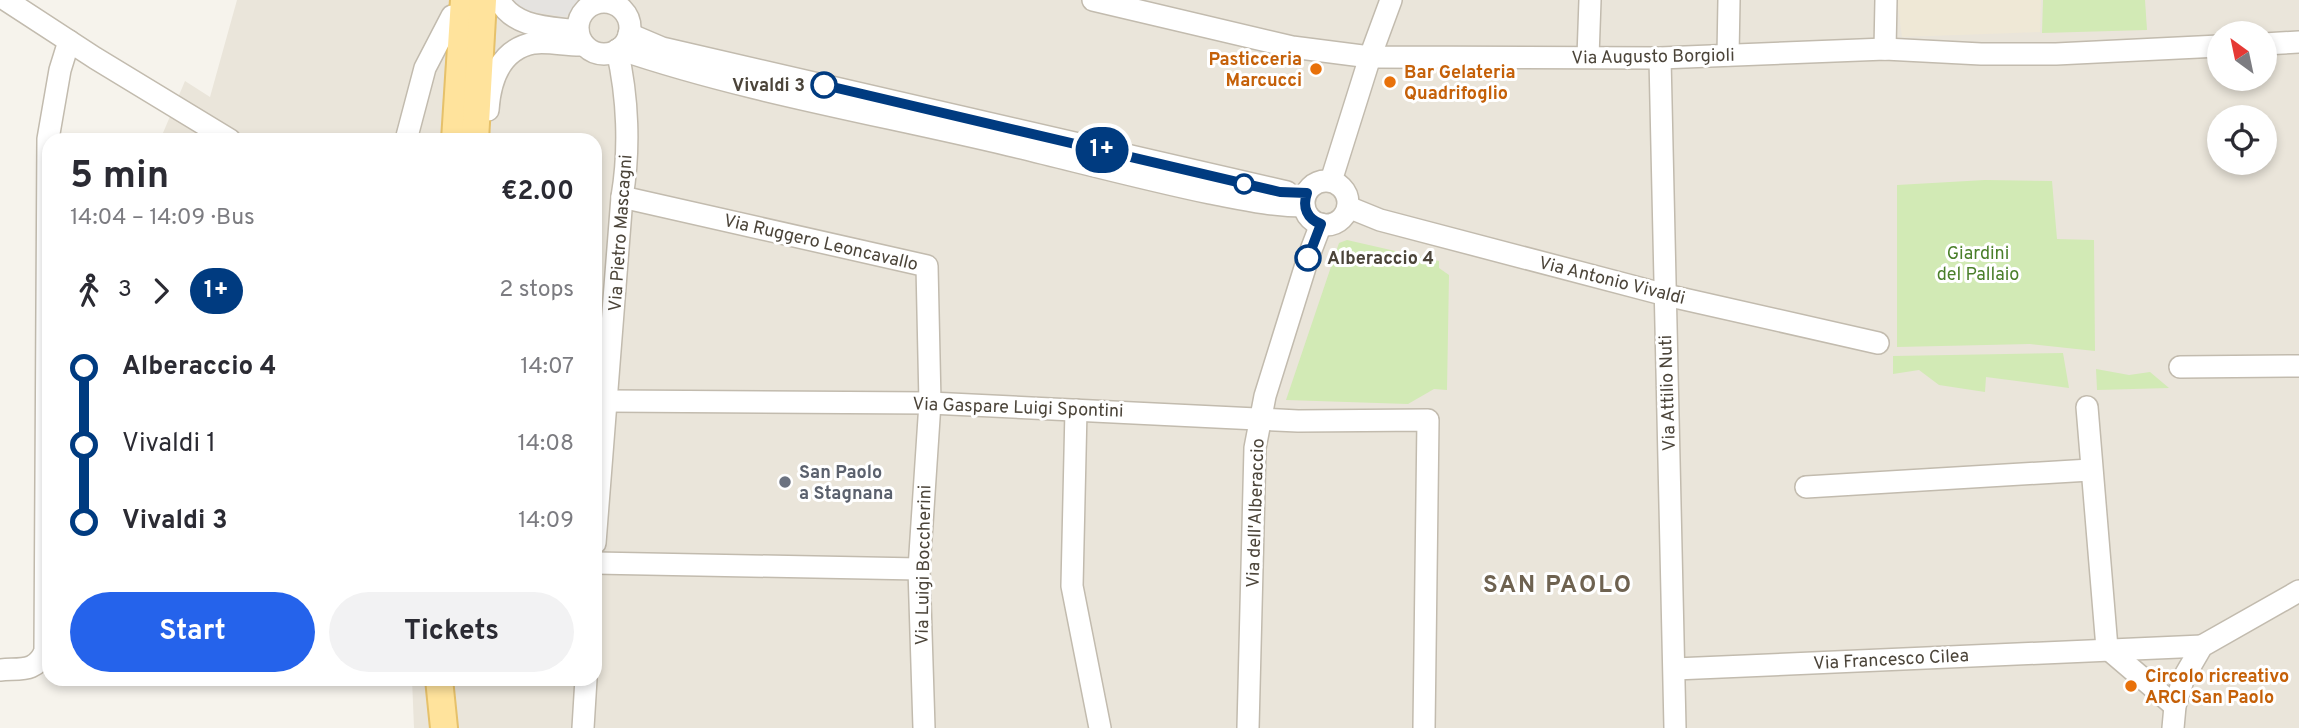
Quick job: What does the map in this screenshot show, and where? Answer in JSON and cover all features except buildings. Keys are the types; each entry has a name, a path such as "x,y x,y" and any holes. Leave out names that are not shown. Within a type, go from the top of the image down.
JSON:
{"main road":[{"path":"475,133 482,0"},
{"path":"455,5 460,68 455,133"},
{"path":"440,686 444,728"},
{"path":"458,686 461,728"}],"street":[{"path":"6,0 219,133"},
{"path":"499,0 512,16 522,22 581,38 600,54 622,44 629,19 614,3 596,3 582,13 581,38"},
{"path":"1331,181 1391,0"},
{"path":"1588,57 1590,0"},
{"path":"1728,55 1729,0"},
{"path":"1885,49 1886,0"},
{"name":"Via Augusto Borgioli","path":"1105,1 1292,47 1370,57 1660,58 1885,49 1981,54 2056,54 2207,47"},
{"path":"408,133 425,68 455,5"},
{"path":"485,133 491,83 506,57 513,51 534,43 581,38"},
{"path":"49,133 60,70 69,41"},
{"path":"2277,43 2299,42"},
{"path":"622,44 659,62 754,88 903,119 1171,185 1277,206 1305,199 1319,182 1331,181 1343,188 1348,207 1345,215 1336,222 1321,224 1311,219 1305,199"},
{"name":"Via Pietro Mascagni","path":"602,467 622,197 627,168 622,44"},
{"name":"Via Attilio Nuti","path":"1660,58 1675,728"},
{"name":"Via Ruggero Leoncavallo","path":"622,197 927,266 930,403"},
{"name":"Via Antonio Vivaldi","path":"1348,207 1380,220 1666,295 1878,343"},
{"name":"Via dell'Alberaccio","path":"1248,728 1255,448 1260,417 1321,224"},
{"path":"2180,367 2299,366"},
{"name":"Via Gaspare Luigi Spontini","path":"608,401 930,403 1260,417 1298,421 1428,420 1424,728"},
{"name":"Via Luigi Boccherini","path":"923,728 919,569 930,403"},
{"path":"2087,407 2106,648 2175,706"},
{"path":"1076,410 1072,586 1100,728"},
{"path":"1806,487 2090,470"},
{"path":"602,563 919,569"},
{"path":"2173,728 2175,706 2184,677 2202,646 2299,591"},
{"name":"Via Francesco Cilea","path":"1675,669 2106,648 2202,646"},
{"path":"0,670 33,667 42,658"},
{"path":"583,728 586,686"}],"shaded area":[{"path":"237,0 2299,0 2299,728 414,728 412,686 602,686 602,133 163,133 185,81 210,97"},
{"path":"507,0 584,0 565,17 526,11"},
{"path":"1897,0 2041,0 2040,32 1902,37"}],"green space":[{"path":"2043,0 2145,0 2147,30 2042,33"},
{"name":"Giardini del Pallaio","path":"1985,180 2052,181 2057,239 2094,240 2095,351 2030,344 1897,347 1897,185"},
{"path":"1347,240 1439,261 1439,268 1449,275 1447,390 1434,389 1408,404 1286,400 1339,243"},
{"path":"2063,353 2069,388 1986,377 1985,392 1939,385 1919,370 1893,374 1893,356"},
{"path":"2096,369 2129,375 2150,372 2169,388 2097,390"}],"bus line":[{"name":"1+","path":"824,85 1280,192 1307,193 1304,206 1307,213 1311,219 1321,224 1308,258"}],"place":[{"name":"Pasticceria Marcucci","path":"1316,69"},
{"name":"Bar Gelateria Quadrifoglio","path":"1390,82"},
{"name":"Vivaldi 3","path":"824,85"},
{"name":"Alberaccio 4","path":"1308,258"},
{"name":"San Paolo a Stagnana","path":"785,482"},
{"name":"Circolo ricreativo ARCI San Paolo","path":"2131,686"}],"district":[{"name":"SAN PAOLO","path":"1558,584"}]}
